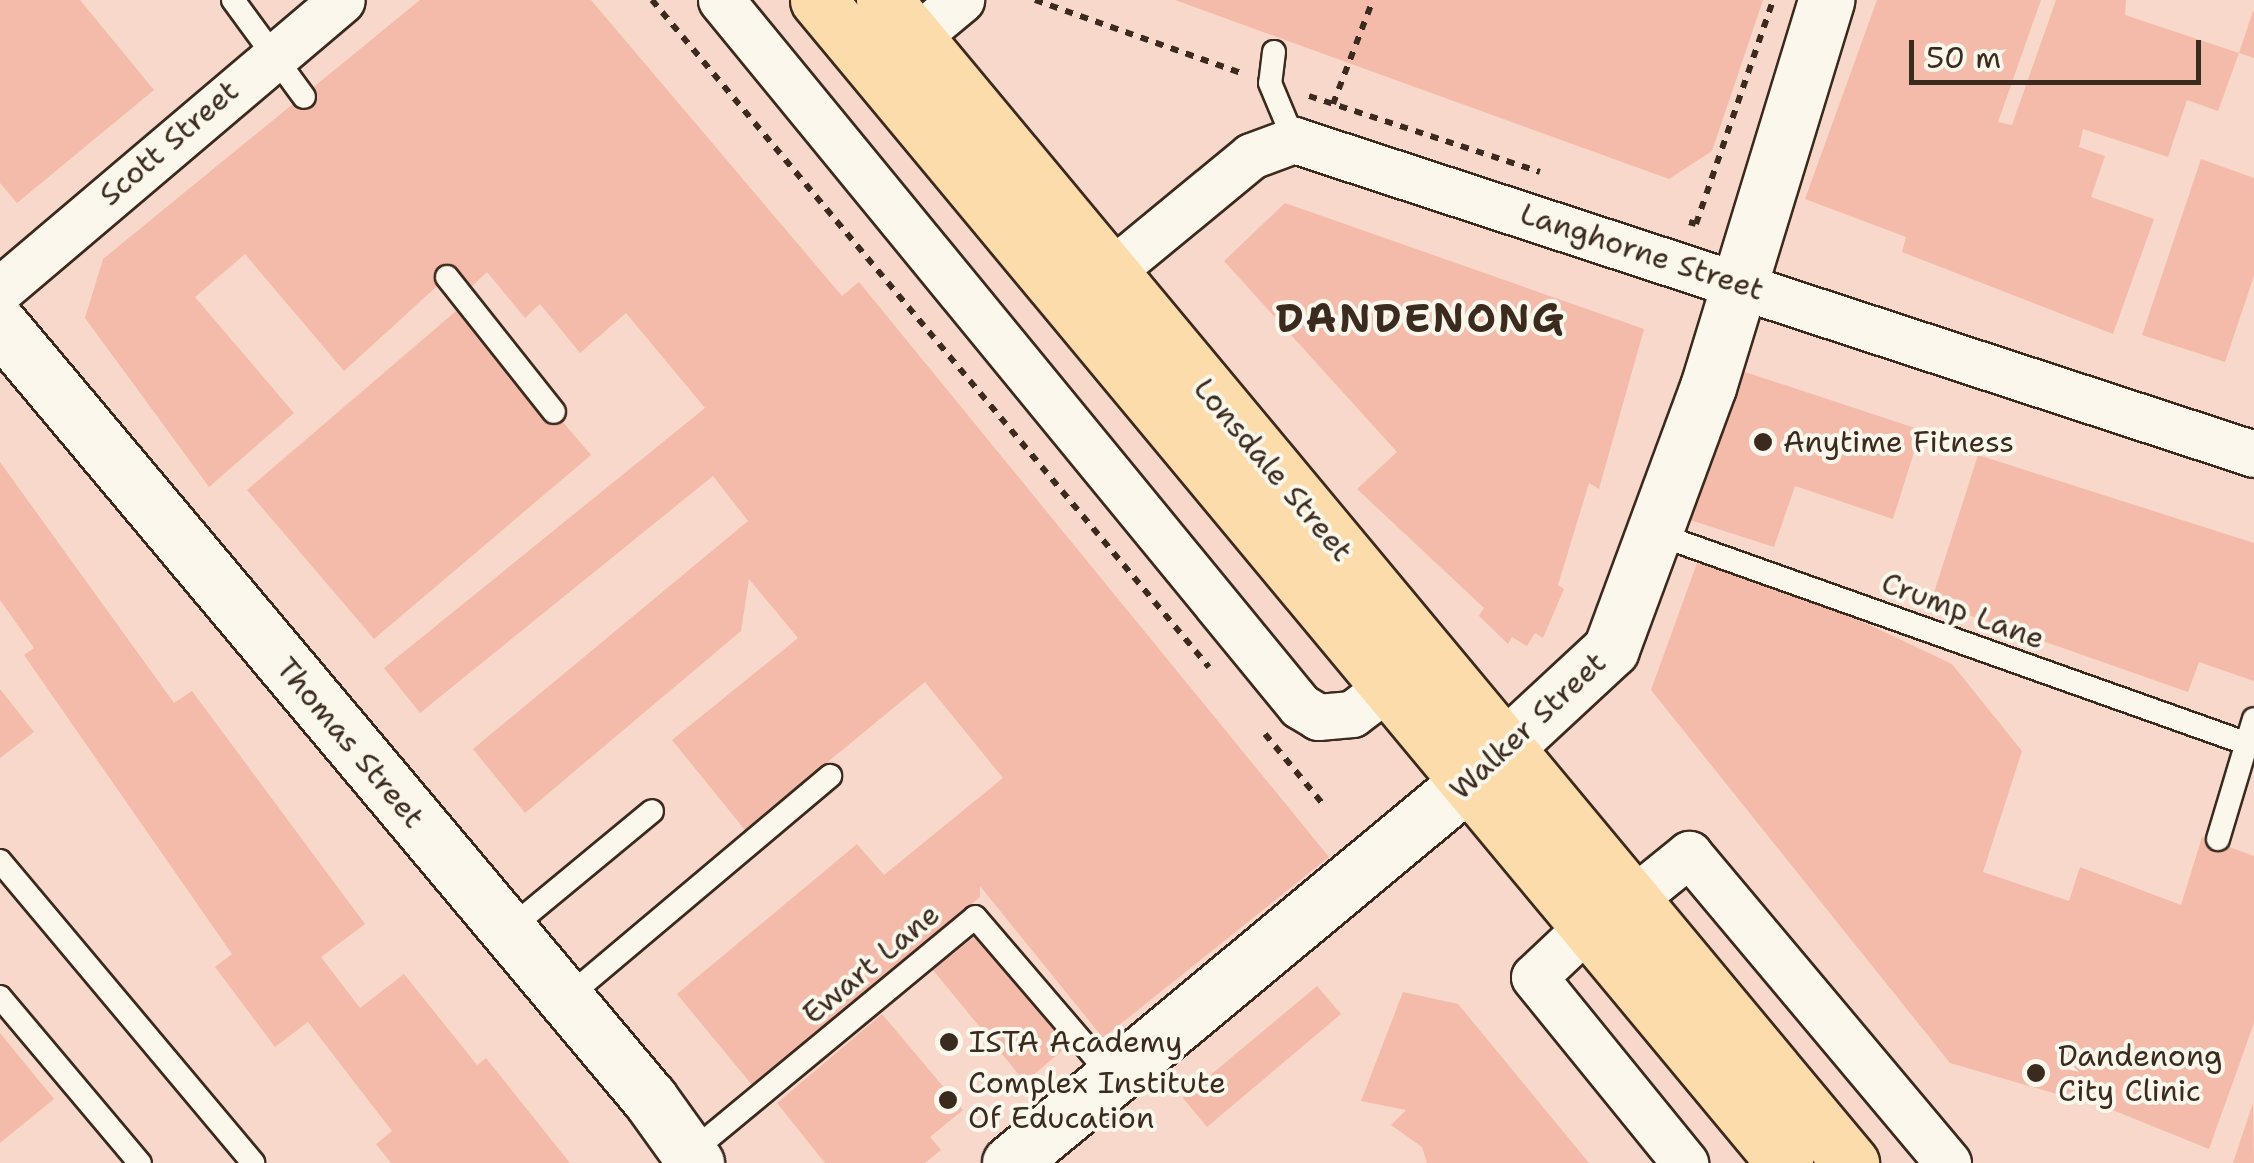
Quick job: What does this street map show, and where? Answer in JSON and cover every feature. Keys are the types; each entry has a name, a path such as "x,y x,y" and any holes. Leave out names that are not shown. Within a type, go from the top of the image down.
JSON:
{"highway":[{"name":"Lonsdale Street","path":"818,0 1091,288 1610,913 1851,1163"},
{"name":"Lonsdale Street","path":"900,19 1091,288 1388,686 1486,766"},
{"name":"Lonsdale Street","path":"1610,913 1785,1163"}],"street":[{"name":"Scott Street","path":"0,290 272,54 342,0"},
{"path":"721,0 1300,706 1318,717 1352,714 1388,686"},
{"name":"Lonsdale Street","path":"900,19 962,0"},
{"name":"Walker Street","path":"1010,1163 1486,766 1612,650 1658,534 1826,0"},
{"path":"1091,288 1251,156 1294,140"},
{"name":"Langhorne Street","path":"1294,140 2254,454"},
{"name":"Thomas Street","path":"0,325 508,931 692,1159"},
{"path":"1685,1163 1534,978 1610,913 1689,854 1948,1163"}],"lane":[{"path":"232,0 304,97"},
{"path":"1274,52 1270,83 1294,140"},
{"path":"447,278 554,412"},
{"name":"Crump Lane","path":"1658,534 2248,744"},
{"path":"2218,839 2254,719"},
{"path":"564,1000 830,776"},
{"path":"508,931 652,811"},
{"path":"0,861 253,1163"},
{"name":"Ewart Lane","path":"692,1159 975,916 1113,1078"},
{"path":"0,998 140,1163"}],"path":[{"path":"652,0 1222,684"},
{"path":"1051,9 1055,0"},
{"path":"1333,104 1373,0"},
{"path":"1678,218 1696,224 1773,0"},
{"path":"1038,1 1051,9 1551,176"},
{"path":"1260,728 1322,803"}],"shaded area":[{"path":"0,0 2254,0 2254,1163 0,1163"}],"building":[{"path":"0,0 80,0 154,90 17,203 0,183"},
{"path":"420,0 591,0 842,296 859,282 1329,857 1103,1038 980,886 980,897 752,1085 677,994 857,844 884,875 1003,778 925,682 745,830 672,740 798,638 749,579 741,631 525,813 473,749 748,521 713,476 420,713 384,668 705,408 626,313 580,353 540,304 525,318 487,272 466,292 447,277 344,371 245,254 195,297 294,413 209,487 85,318 103,259"},
{"path":"1175,0 1763,0 1712,151 1669,179"},
{"path":"1877,0 2041,0 1998,122 2012,125 2056,0 2126,0 2125,15 2239,53 2218,111 2187,100 2168,157 2083,129 2079,147 2105,156 2091,197 2154,219 2113,334 1902,252 1906,237 1805,199"},
{"path":"2254,12 2254,58 2239,53"},
{"path":"2201,159 2254,178 2254,276 2225,362 2142,335"},
{"path":"1285,203 1644,329 1599,489 1589,483 1558,585 1564,589 1543,638 1535,633 1527,646 1512,637 1508,644 1479,616 1484,608 1357,489 1397,452 1224,261"},
{"path":"463,305 591,455 374,639 247,490"},
{"path":"1742,371 1921,430 1893,519 1795,486 1774,547 1690,520"},
{"path":"1978,455 2254,543 2254,681 2199,662 2188,692 1931,602"},
{"path":"0,462 174,703 192,691 365,924 321,957 360,1008 404,974 477,1065 486,1058 570,1163 391,1163 376,1144 392,1131 308,1022 275,1047 215,967 232,954 24,655 34,648 0,600"},
{"path":"1697,563 1825,604 1952,664 2022,751 1983,872 2069,901 2080,867 2181,905 2202,837 2254,856 2254,1023 2209,1149 2115,1111 1950,1063 1651,690"},
{"path":"0,689 34,732 0,758"},
{"path":"984,929 1076,1039 1025,1082 933,970"},
{"path":"1317,986 1341,1014 1207,1127 1183,1098"},
{"path":"1403,992 1458,1004 1589,1163 1427,1163 1422,1147 1391,1125 1406,1110 1361,1101"},
{"path":"882,1014 963,1110 930,1137 941,1150 925,1163 825,1163 777,1103"},
{"path":"0,1033 54,1099 0,1143"},
{"path":"2253,1103 2254,1163 2233,1163"}],"place":[{"name":"Anytime Fitness","path":"1763,442"},
{"name":"ISTA Academy","path":"949,1042"},
{"name":"Dandenong City Clinic","path":"2036,1073"},
{"name":"Complex Institute Of Education","path":"948,1100"}],"district":[{"name":"DANDENONG","path":"1421,318"}]}
